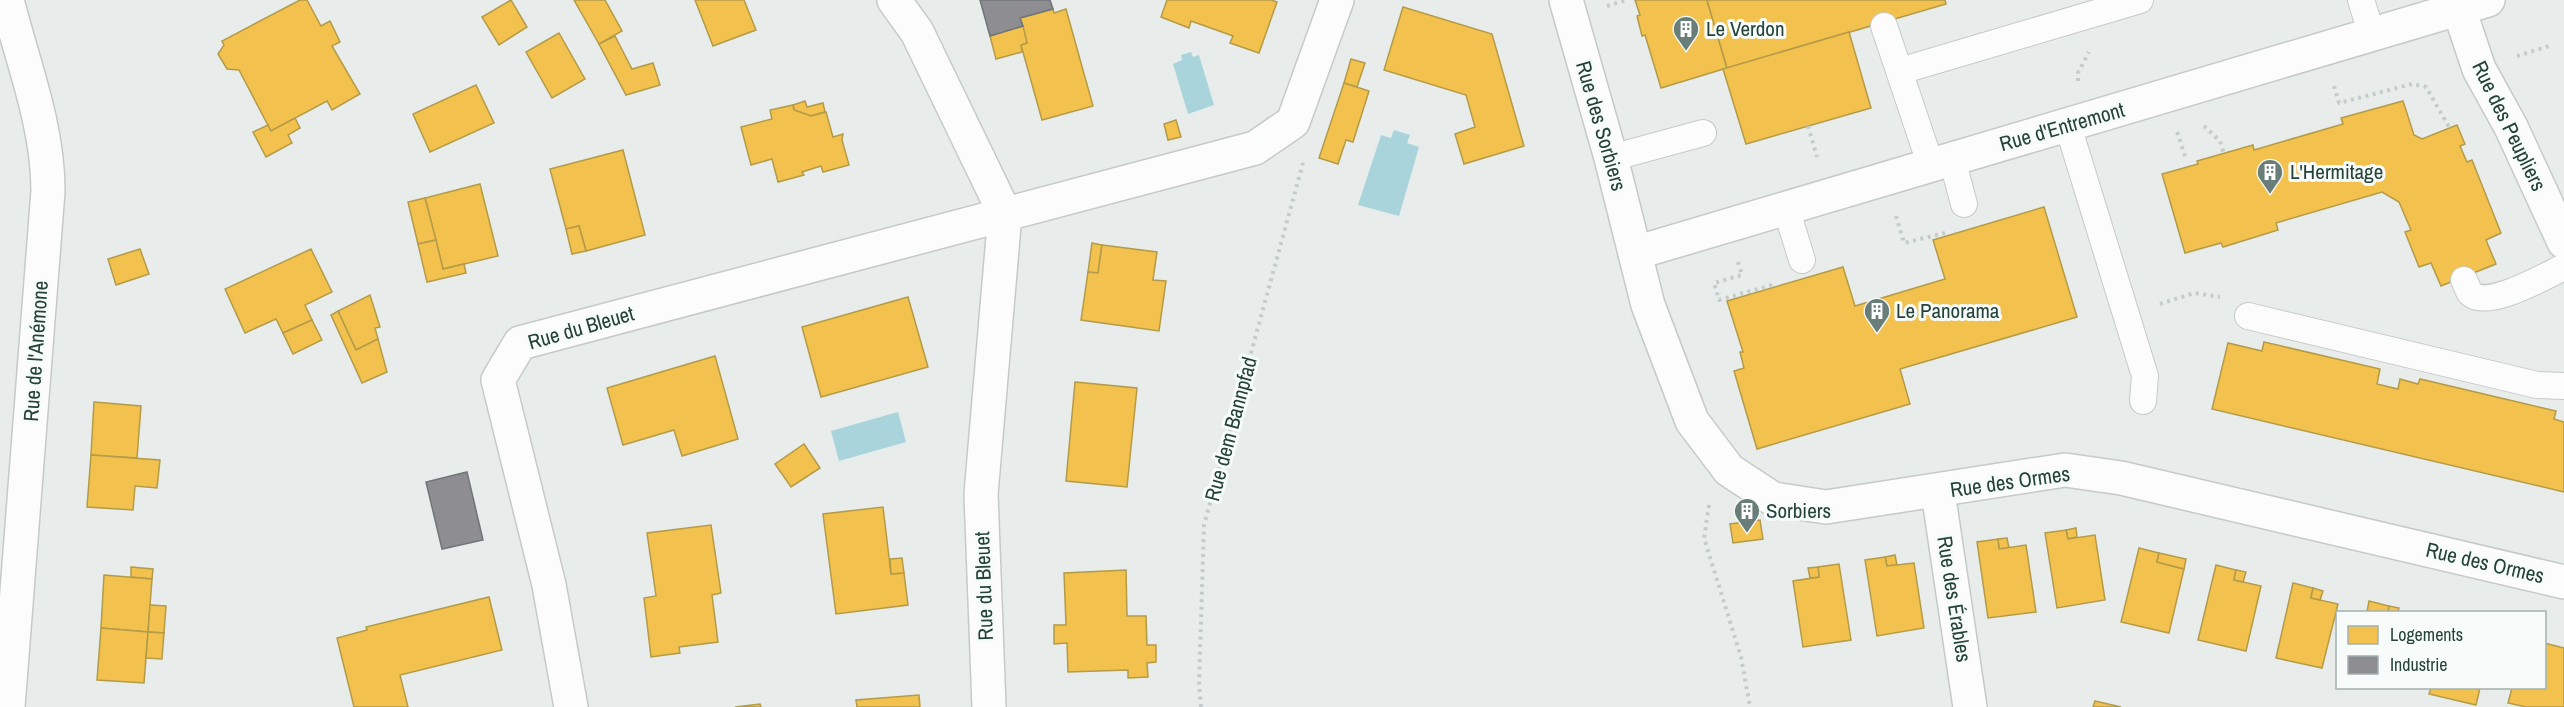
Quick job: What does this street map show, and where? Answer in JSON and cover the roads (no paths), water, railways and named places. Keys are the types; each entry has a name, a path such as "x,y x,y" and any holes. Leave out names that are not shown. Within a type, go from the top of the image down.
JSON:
{"street":[{"name":"Rue de l'Anémone","path":"7,0 37,107 48,162 48,191 7,636 8,707"},
{"path":"894,0 917,32 1005,214"},
{"name":"Rue du Bleuet","path":"571,707 549,585 498,380 520,343 1256,148 1293,122 1337,0"},
{"name":"Rue des Sorbiers","path":"1566,0 1611,158 1635,253"},
{"name":"Rue d'Entremont","path":"1635,253 2473,4"},
{"name":"Rue des Peupliers","path":"2473,4 2479,69 2511,128 2564,242"},
{"name":"Rue du Bleuet","path":"988,707 981,494 1005,214"},
{"name":"Rue des Ormes","path":"1635,253 1648,305 1692,421 1729,470 1773,499 1826,507 1938,492 2065,470 2099,475 2564,582"},
{"name":"Rue des Érables","path":"1938,492 1970,707"}],"lane":[{"path":"1900,71 2140,0"},
{"path":"2361,0 2372,35"},
{"path":"1884,26 1900,71 1941,162 1965,204"},
{"path":"2068,126 2145,376 2143,401"},
{"path":"1611,158 1703,133"},
{"path":"1786,208 1802,260"},
{"path":"2464,280 2471,294 2480,298 2494,298 2564,267"},
{"path":"2248,316 2538,385 2564,386"}],"water":[{"path":"1191,52 1193,57 1199,55 1214,105 1188,114 1173,64 1182,60 1181,55"},
{"path":"1394,130 1410,135 1407,143 1419,147 1399,216 1358,205 1381,135 1391,138"},
{"path":"898,412 906,442 839,461 831,431"}],"place":[{"name":"Le Verdon","path":"1686,52"},
{"name":"L'Hermitage","path":"2270,195"},
{"name":"Le Panorama","path":"1877,334"},
{"name":"Sorbiers","path":"1747,534"}]}
